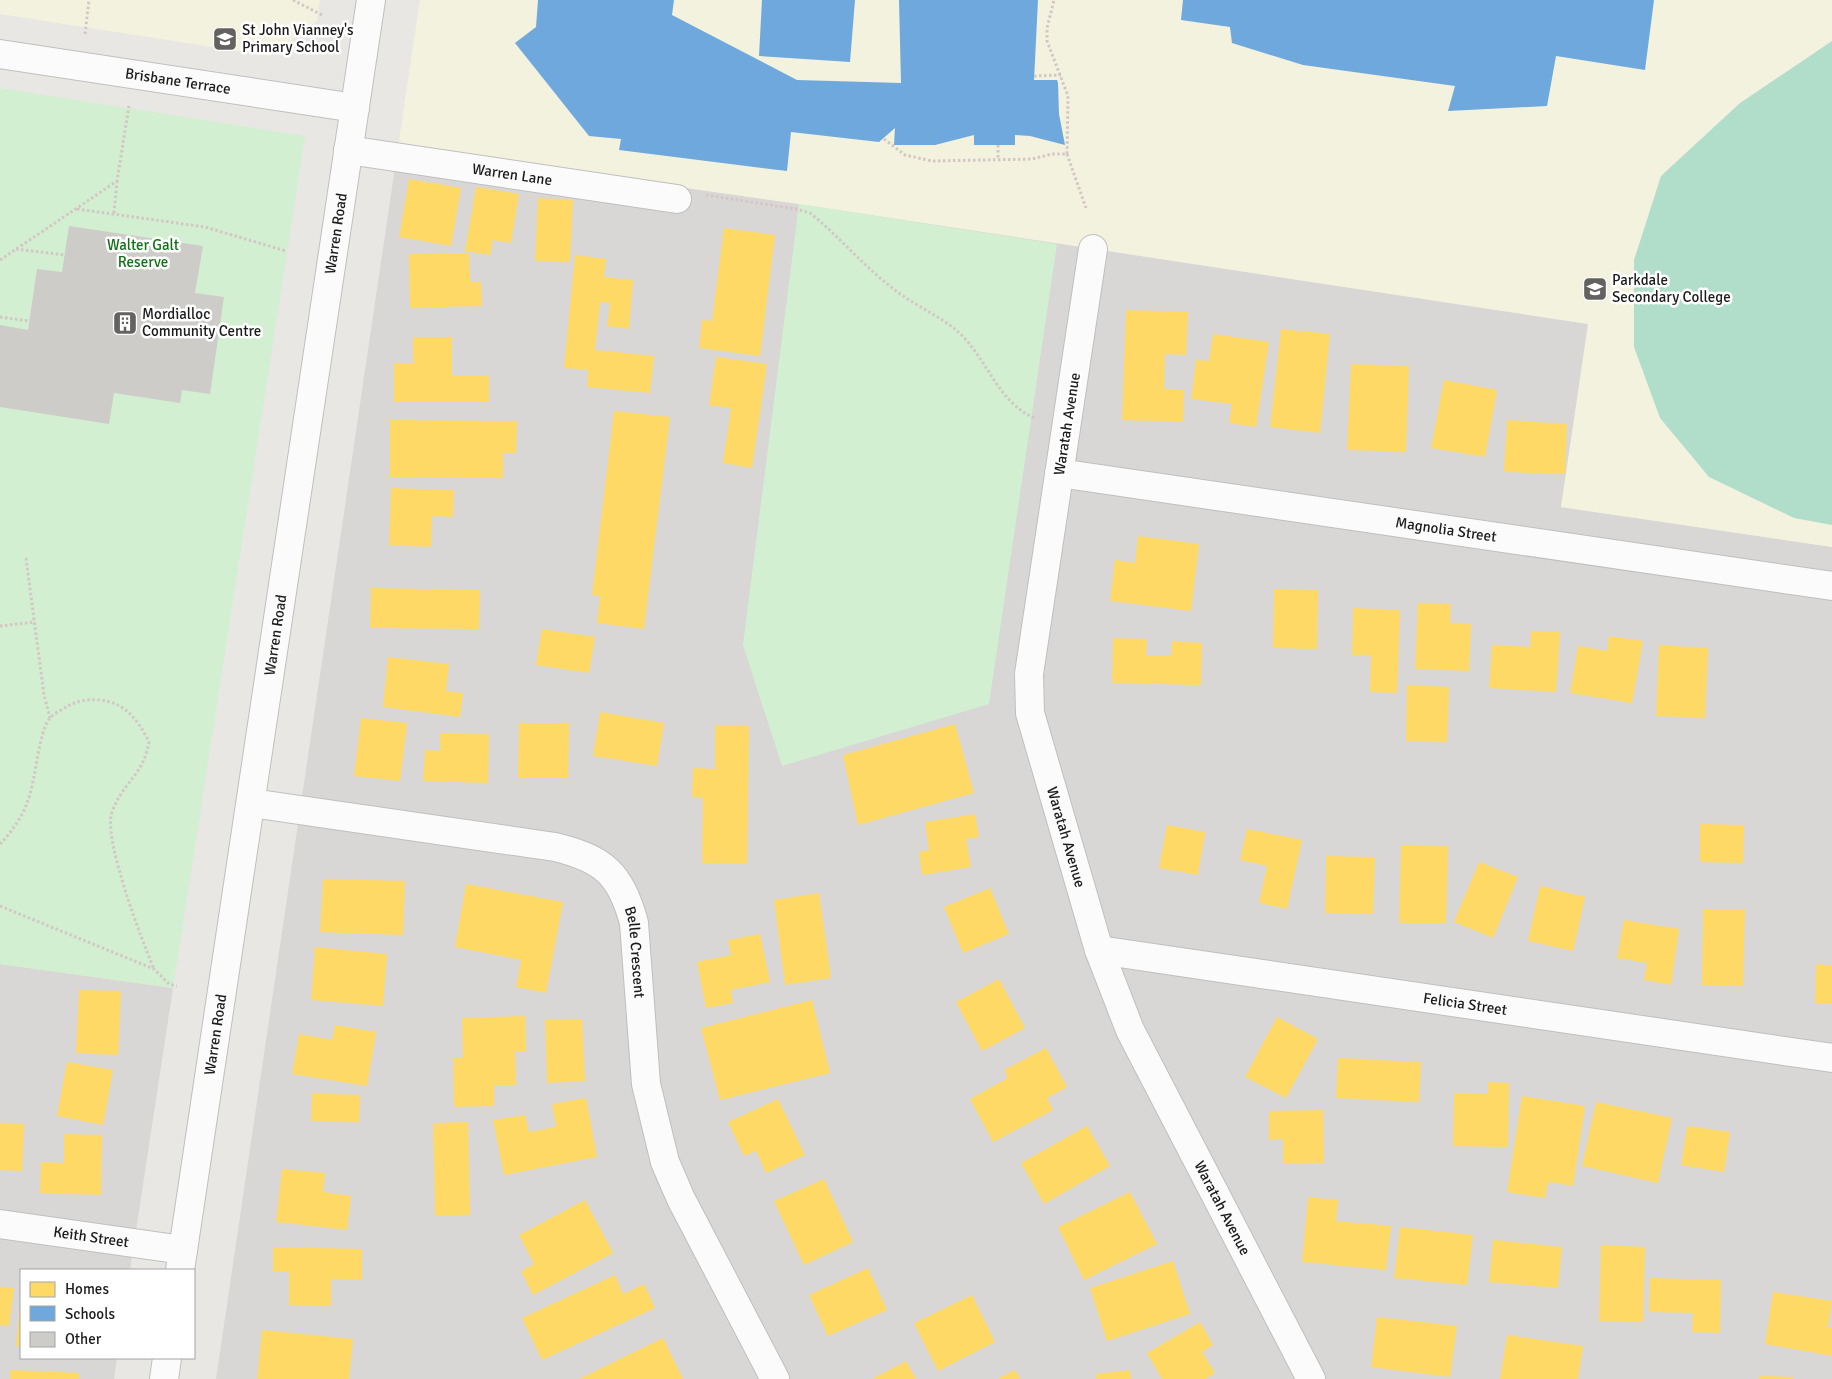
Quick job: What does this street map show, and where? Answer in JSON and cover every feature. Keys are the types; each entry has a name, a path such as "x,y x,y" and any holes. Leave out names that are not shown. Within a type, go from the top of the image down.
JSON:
{"street":[{"name":"Warren Road","path":"181,1260 371,0"},
{"name":"Brisbane Terrace","path":"0,54 355,108"},
{"name":"Warren Lane","path":"348,150 687,196"},
{"name":"Waratah Avenue","path":"1093,248 1029,674 1028,694 1030,713 1099,950 1130,1030 1311,1379"},
{"name":"Magnolia Street","path":"1059,473 1832,586"},
{"name":"Belle Crescent","path":"251,803 555,847 592,858 617,879 628,899 634,923 646,1084 666,1162 681,1199 775,1379"},
{"name":"Felicia Street","path":"1099,950 1832,1058"},
{"name":"Keith Street","path":"0,1224 181,1260"},
{"path":"164,1379 167,1359"}],"path":[{"path":"86,34 89,0"},
{"path":"293,0 322,15"},
{"path":"1054,0 1046,28 1046,41 1068,96 1067,154 1086,208"},
{"path":"1034,76 1061,75"},
{"path":"114,213 129,106"},
{"path":"884,139 905,155 932,161 960,162 998,158 1032,159 1052,154 1067,154"},
{"path":"998,145 998,158"},
{"path":"0,260 117,181"},
{"path":"687,196 796,209 810,213 895,290 955,329 972,346 1008,399 1023,412 1066,429"},
{"path":"76,209 206,227 286,251"},
{"path":"16,249 65,255"},
{"path":"0,317 29,321"},
{"path":"0,844 9,835 27,804 35,778 39,748 50,718 26,558"},
{"path":"0,626 35,622"},
{"path":"50,718 73,703 90,699 108,701 126,708 142,727 149,742 144,760 120,797 112,815 112,839 142,942 154,969 169,984 177,986"},
{"path":"0,906 154,969"}],"shaded area":[{"name":"St John Vianney's Primary School","path":"0,0 320,0 317,21 270,56 0,14"},
{"name":"Parkdale Secondary College","path":"420,0 1832,0 1832,547 1561,507 1588,324 799,204 398,147"},
{"path":"398,147 799,204 1589,324 1561,507 1832,547 1832,1379 216,1379"},
{"path":"0,964 173,988 130,1269 20,1269 20,1359 117,1359 114,1379 0,1379"}],"green space":[{"path":"1832,41 1832,525 1794,518 1709,477 1660,418 1634,347 1634,260 1661,176 1740,103"},
{"name":"Walter Galt Reserve","path":"0,88 305,136 173,988 0,964"},
{"path":"799,204 1057,244 989,704 782,766 743,645"}],"building: Homes":[{"path":"409,179 461,188 451,246 399,237"},
{"path":"476,187 519,194 511,243 493,240 490,255 465,251"},
{"path":"538,198 573,200 570,262 535,261"},
{"path":"724,228 775,235 760,356 699,348 702,320 712,321"},
{"path":"469,253 470,282 481,282 482,306 410,308 409,254"},
{"path":"575,255 606,259 604,277 633,280 629,329 607,326 610,303 600,302 595,350 654,356 650,393 587,387 588,370 564,368"},
{"path":"1126,310 1188,312 1186,355 1165,354 1164,389 1184,390 1183,422 1122,420"},
{"path":"1281,329 1330,334 1320,433 1270,427"},
{"path":"1213,334 1269,342 1256,427 1229,423 1232,404 1191,399 1196,360 1209,361"},
{"path":"413,337 452,337 452,376 489,376 489,402 394,402 394,363 413,363"},
{"path":"716,357 767,364 752,468 723,463 731,408 709,405"},
{"path":"1351,364 1409,366 1406,452 1347,450"},
{"path":"1444,380 1497,390 1485,457 1431,448"},
{"path":"614,411 670,417 644,629 597,623 600,596 592,595"},
{"path":"390,420 517,421 516,453 503,453 503,478 390,477"},
{"path":"1507,420 1567,424 1565,474 1504,472"},
{"path":"391,488 454,490 453,517 432,516 431,547 389,545"},
{"path":"1138,536 1199,544 1191,611 1110,601 1115,560 1135,563"},
{"path":"371,588 480,590 479,629 370,628"},
{"path":"1274,589 1318,590 1317,649 1273,648"},
{"path":"1418,603 1451,604 1450,623 1471,624 1469,671 1415,669"},
{"path":"1353,608 1400,610 1397,693 1370,692 1371,655 1352,655"},
{"path":"542,629 595,637 589,673 536,665"},
{"path":"1531,631 1560,632 1556,692 1489,688 1492,645 1530,647"},
{"path":"1609,636 1643,641 1632,703 1570,693 1578,646 1607,651"},
{"path":"1113,638 1147,639 1146,656 1171,656 1172,641 1202,643 1201,685 1112,683"},
{"path":"1659,645 1708,648 1705,718 1656,716"},
{"path":"388,657 449,664 446,691 463,693 460,717 383,707"},
{"path":"1407,685 1449,687 1447,742 1406,741"},
{"path":"600,712 664,723 657,766 593,756"},
{"path":"361,718 407,723 400,781 354,776"},
{"path":"519,723 569,723 568,778 518,778"},
{"path":"955,724 974,793 858,825 843,755"},
{"path":"715,725 749,725 747,864 702,863 703,798 692,797 693,768 715,769"},
{"path":"440,733 489,734 488,783 423,781 425,750 440,751"},
{"path":"975,814 979,837 966,839 971,867 922,875 919,852 929,850 925,822"},
{"path":"1700,824 1744,825 1743,863 1700,862"},
{"path":"1167,825 1205,832 1198,875 1159,868"},
{"path":"1247,829 1302,840 1287,909 1259,903 1267,866 1240,860"},
{"path":"1401,845 1448,846 1446,923 1399,923"},
{"path":"1326,856 1375,857 1373,914 1325,913"},
{"path":"1479,862 1518,877 1493,938 1454,922"},
{"path":"323,879 405,881 403,935 320,932"},
{"path":"466,884 563,902 546,993 516,987 521,960 455,947"},
{"path":"1540,886 1585,897 1573,951 1528,941"},
{"path":"990,888 1009,934 963,953 944,907"},
{"path":"819,893 831,978 785,985 774,900"},
{"path":"1703,909 1745,909 1743,986 1702,985"},
{"path":"1624,920 1679,929 1671,985 1644,980 1647,963 1617,958"},
{"path":"760,934 770,982 731,990 733,1003 706,1008 697,962 731,955 728,940"},
{"path":"315,947 387,954 383,1006 311,1000"},
{"path":"1816,964 1832,965 1832,1004 1815,1004"},
{"path":"999,979 1025,1028 982,1051 956,1002"},
{"path":"79,990 121,991 118,1055 76,1053"},
{"path":"812,1000 830,1073 720,1100 701,1028"},
{"path":"525,1016 526,1052 515,1052 516,1085 494,1085 494,1106 454,1107 453,1058 463,1058 462,1018"},
{"path":"1277,1017 1318,1039 1286,1098 1245,1077"},
{"path":"582,1019 585,1081 547,1083 545,1020"},
{"path":"335,1025 376,1032 367,1086 292,1074 299,1034 332,1040"},
{"path":"1046,1048 1067,1087 1047,1098 1053,1110 993,1142 970,1099 1008,1078 1004,1070"},
{"path":"1338,1058 1421,1062 1419,1102 1336,1098"},
{"path":"67,1062 113,1070 103,1125 57,1116"},
{"path":"1488,1082 1509,1083 1508,1147 1453,1146 1454,1093 1488,1094"},
{"path":"312,1093 360,1095 359,1122 311,1121"},
{"path":"1522,1096 1585,1106 1573,1186 1548,1182 1545,1198 1507,1192"},
{"path":"586,1098 597,1157 504,1175 493,1120 525,1115 529,1132 556,1127 552,1104"},
{"path":"778,1099 805,1155 766,1173 756,1151 744,1156 728,1122"},
{"path":"1596,1102 1672,1118 1658,1183 1582,1166"},
{"path":"1323,1110 1324,1163 1283,1164 1283,1139 1269,1140 1269,1111"},
{"path":"468,1122 470,1215 435,1216 433,1123"},
{"path":"0,1123 24,1124 22,1171 0,1170"},
{"path":"1087,1126 1110,1166 1044,1204 1021,1163"},
{"path":"1687,1126 1730,1132 1724,1172 1681,1165"},
{"path":"64,1134 102,1135 101,1195 40,1193 41,1162 64,1163"},
{"path":"282,1169 325,1173 323,1192 351,1196 347,1230 276,1222"},
{"path":"824,1179 853,1242 804,1265 774,1201"},
{"path":"1130,1192 1157,1244 1084,1280 1058,1227"},
{"path":"1308,1197 1338,1200 1336,1221 1391,1226 1386,1270 1302,1262"},
{"path":"585,1200 613,1253 533,1295 521,1271 534,1264 519,1235"},
{"path":"1400,1227 1473,1235 1467,1285 1394,1278"},
{"path":"1493,1240 1562,1247 1558,1288 1489,1282"},
{"path":"1601,1245 1645,1247 1643,1322 1599,1321"},
{"path":"273,1247 362,1249 362,1280 331,1279 331,1306 289,1305 289,1272 273,1272"},
{"path":"1173,1261 1190,1314 1107,1341 1090,1288"},
{"path":"868,1268 887,1310 828,1336 809,1295"},
{"path":"615,1275 623,1294 644,1284 655,1308 542,1360 522,1318"},
{"path":"1650,1278 1721,1280 1720,1333 1692,1332 1693,1313 1649,1312"},
{"path":"0,1287 14,1288 9,1326 0,1325"},
{"path":"1773,1292 1832,1301 1828,1327 1832,1327 1832,1356 1765,1344"},
{"path":"972,1295 995,1342 938,1371 914,1323"},
{"path":"20,1306 20,1346 16,1346"},
{"path":"1377,1317 1457,1326 1450,1377 1371,1367"},
{"path":"1200,1322 1213,1345 1202,1352 1215,1373 1205,1379 1162,1379 1147,1353"},
{"path":"262,1330 353,1339 349,1379 257,1379"},
{"path":"1507,1335 1583,1346 1578,1379 1500,1379"},
{"path":"663,1338 683,1379 579,1379"},
{"path":"906,1361 916,1379 872,1379"},
{"path":"10,1370 79,1373 79,1379 10,1379"},
{"path":"1015,1370 1020,1379 997,1379"},
{"path":"1130,1370 1131,1379 1096,1379 1096,1374"},
{"path":"1759,1376 1793,1377 1793,1379 1759,1379"}],"building: Schools":[{"path":"538,0 674,0 672,15 797,80 901,83 899,0 1038,0 1034,80 1057,80 1059,114 1065,145 1030,136 1015,135 1015,145 974,145 974,135 935,145 894,145 895,128 879,142 791,132 787,171 619,150 621,139 589,136 515,43 536,27"},
{"path":"762,0 855,0 850,62 759,56"},
{"path":"1183,0 1654,0 1645,70 1556,56 1547,106 1448,111 1455,86 1303,65 1232,43 1230,27 1181,20"}],"building: Other":[{"name":"Mordialloc Community Centre","path":"69,226 203,246 195,293 224,297 210,394 182,390 180,403 114,393 109,424 0,407 0,325 28,330 37,269 62,272"}],"place":[{"name":"St John Vianney's Primary School","path":"225,39"},
{"name":"Parkdale Secondary College","path":"1595,289"},
{"name":"Mordialloc Community Centre","path":"125,323"}]}
